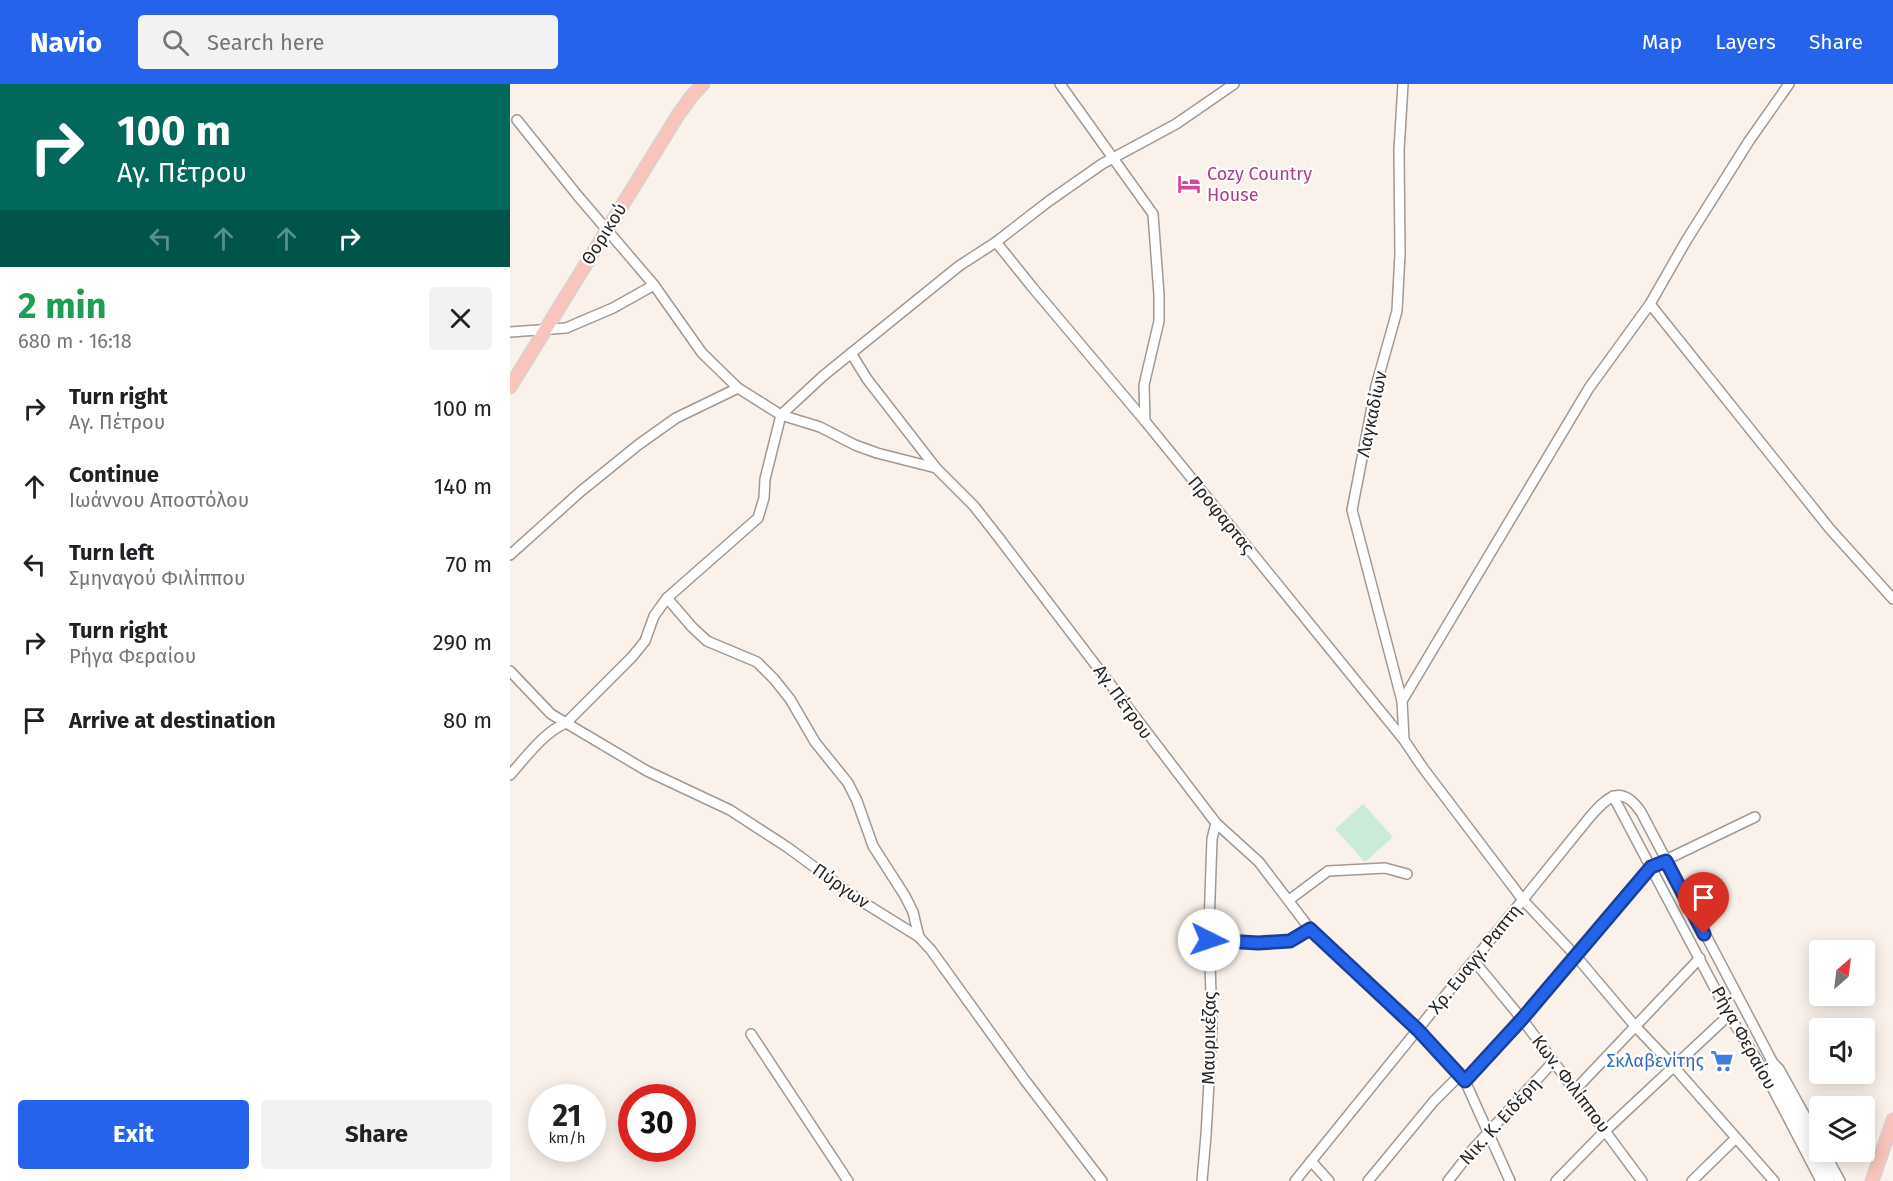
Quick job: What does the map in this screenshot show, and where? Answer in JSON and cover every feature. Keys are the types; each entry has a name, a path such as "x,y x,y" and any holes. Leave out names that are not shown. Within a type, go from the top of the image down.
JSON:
{"main road":[{"name":"Θορικού","path":"510,387 678,115 691,96 703,84"},
{"path":"1879,1181 1893,1120"},
{"path":"1872,1181 1891,1136"}],"street":[{"path":"1060,84 1153,214 1159,321 1144,385 1145,421"},
{"path":"510,775 557,727 566,723 632,657 645,641 654,616 667,598 758,518 781,415 823,376 959,266 996,242 1049,201 1114,158 1176,124 1234,84"},
{"name":"Λαγκαδίων","path":"1403,84 1399,150 1400,254 1397,311 1376,387 1352,510 1402,701 1404,740"},
{"path":"1402,701 1589,388 1650,304 1686,241 1749,141 1789,84"},
{"path":"517,120 654,285 702,353 738,388 781,415 820,427 877,453 936,468"},
{"name":"Προφαρτας","path":"996,242 1145,421 1404,740 1523,900 1575,955 1635,1026 1774,1181"},
{"path":"510,332 566,328 586,321 654,285"},
{"path":"1650,304 1830,529 1893,599"},
{"name":"Αγ. Πέτρου","path":"851,353 867,379 936,468 974,506 999,538 1216,823 1259,862 1310,929 1418,1030 1463,1078"},
{"path":"510,555 580,492 648,438 676,418 738,388"},
{"path":"667,598 707,641 757,662 790,699 815,742 848,783 873,846 913,912 919,937"},
{"name":"Πύργων","path":"510,671 551,714 647,771 730,810 787,847 858,899 919,937 931,950 1024,1079 1102,1181"},
{"name":"Ρήγα Φεραίου","path":"1809,1123 1779,1069 1773,1063 1635,802 1625,795 1613,796 1729,1015 1762,1068 1821,1181"},
{"name":"Χρ. Ευαγγ. Ραπτη","path":"1295,1181 1602,803 1613,796"},
{"path":"1368,1181 1434,1101 1463,1078 1522,1019 1651,867 1755,817"},
{"name":"Μαυρικέζας","path":"1202,1181 1212,1030 1209,940 1212,839 1216,823"},
{"path":"1288,900 1328,871 1385,868 1407,874"},
{"path":"1209,940 1258,943 1290,941 1310,929"},
{"path":"1575,1090 1700,958"},
{"name":"Κων. Φιλίππου","path":"1474,961 1522,1019 1642,1181"},
{"path":"1556,1181 1606,1130 1729,1015"},
{"path":"751,1034 848,1181"},
{"name":"Νικ. Κ. Ειδέρη","path":"1448,1181 1487,1133 1553,1062"},
{"path":"1762,1068 1773,1063"},
{"name":"Ρήγα Φεραίου","path":"1773,1063 1772,1070 1830,1181"},
{"path":"1463,1078 1510,1181"},
{"path":"1692,1181 1736,1138"},
{"path":"1311,1161 1329,1181"},
{"path":"1830,1162 1840,1181"}],"green space":[{"path":"1363,804 1393,837 1365,862 1335,829"}],"place":[{"name":"Cozy Country House","path":"1189,184"},
{"name":"Σκλαβενίτης","path":"1722,1061"}],"route":[{"path":"1209,940 1258,943 1290,941 1310,929 1418,1030 1465,1081 1522,1019 1651,867 1666,861 1704,934"}]}
